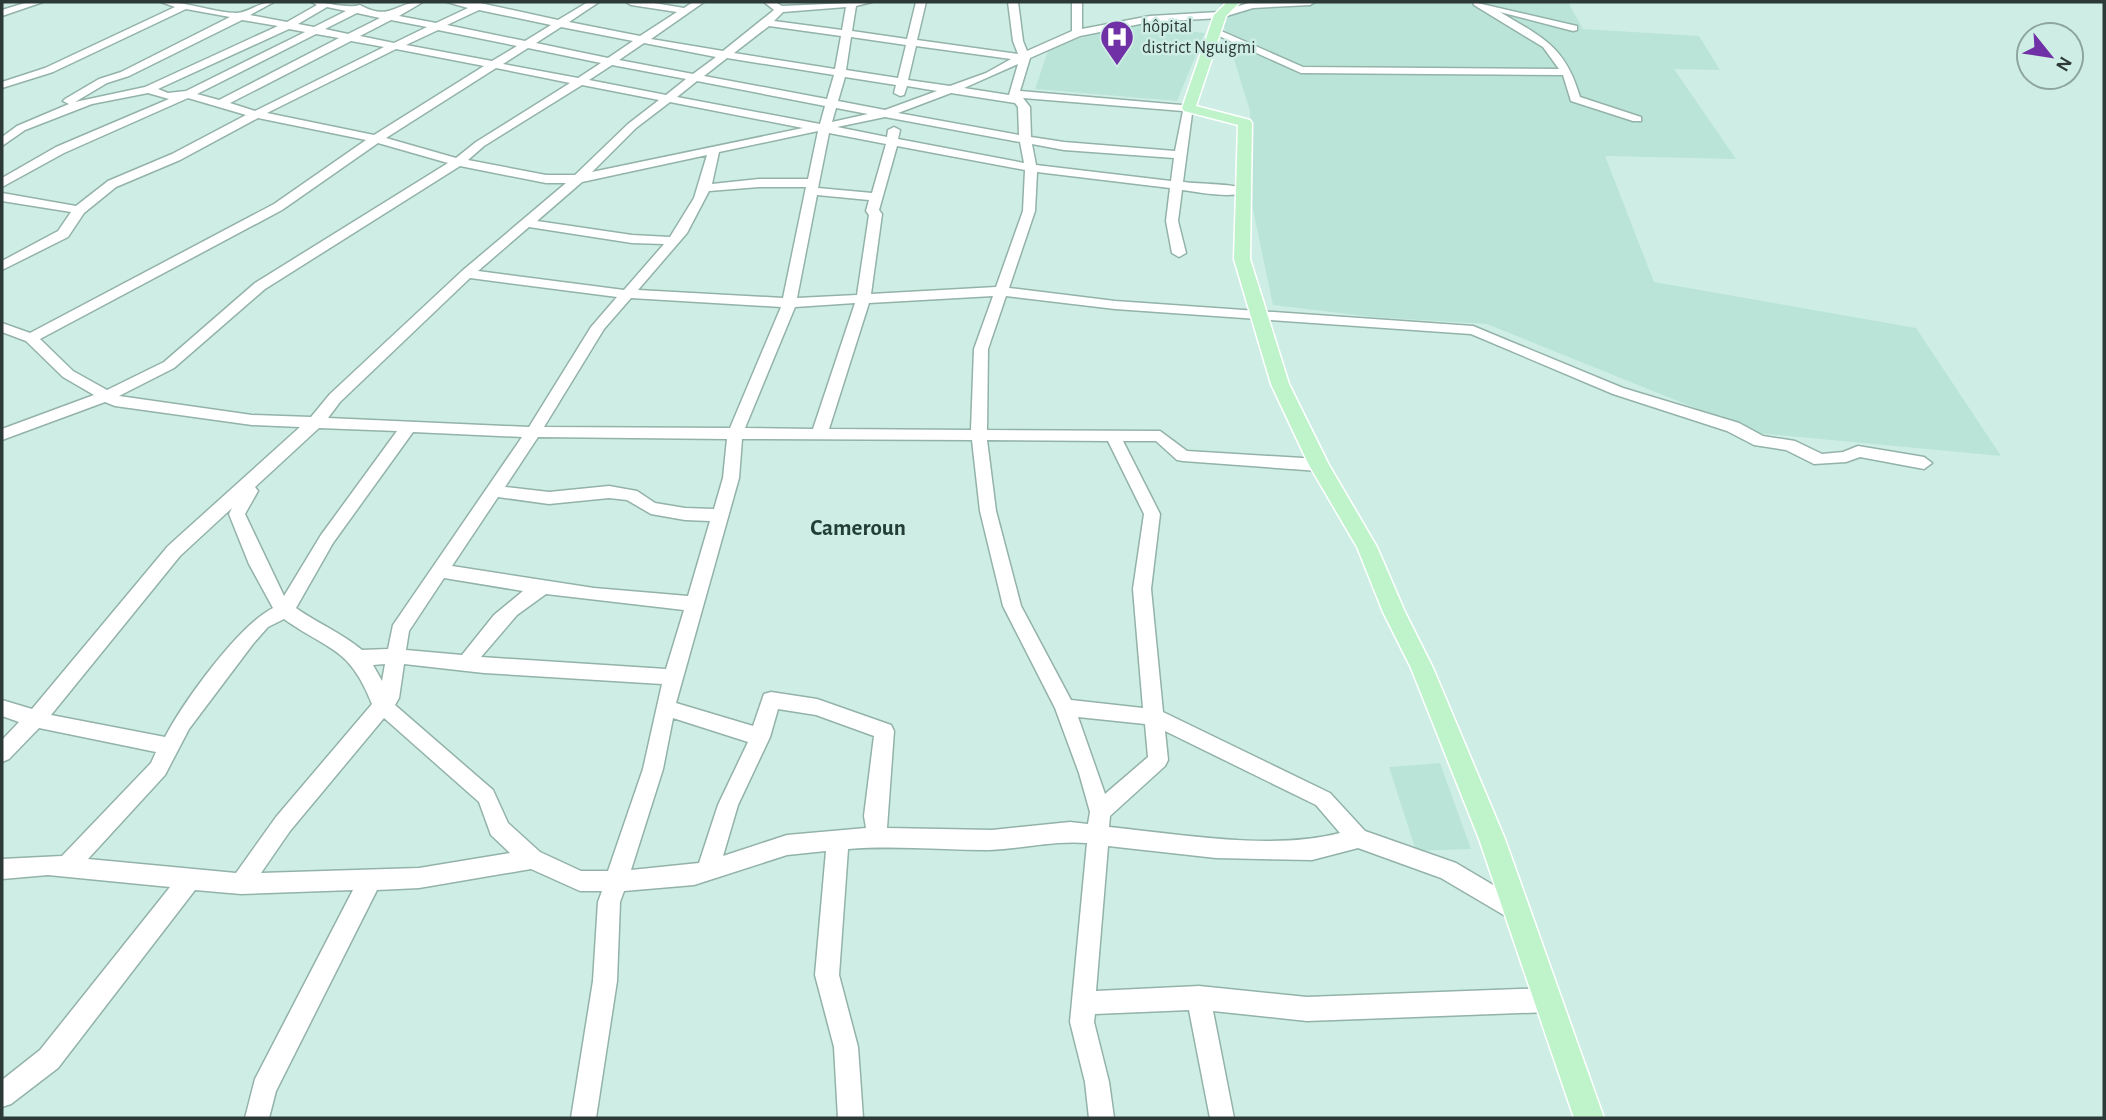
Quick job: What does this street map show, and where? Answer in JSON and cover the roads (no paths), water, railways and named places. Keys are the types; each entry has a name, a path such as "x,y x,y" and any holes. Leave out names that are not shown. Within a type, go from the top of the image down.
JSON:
{"main road":[{"path":"1234,2 1220,15 1189,108 1245,123 1242,259 1280,383 1319,465 1367,547 1394,612 1422,668 1492,839 1589,1118"}],"street":[{"path":"2,13 38,2"},
{"path":"166,2 188,4 1031,168 1106,175 1211,190 1243,190"},
{"path":"2,142 80,93 269,2"},
{"path":"21,128 90,102 148,90 289,25 324,2 610,61 832,103 895,112 1025,140 1142,154 1180,155"},
{"path":"2,183 60,150 150,113 372,2"},
{"path":"218,105 418,2"},
{"path":"452,2 644,40 838,73 1016,97 1189,108 1172,221 1179,253"},
{"path":"2,266 63,234 79,210 113,184 176,157 253,114 490,2"},
{"path":"31,338 278,207 376,139 594,2"},
{"path":"631,2 686,11"},
{"path":"2,435 107,396 169,365 260,286 458,162 480,144 699,2"},
{"path":"2,753 34,720 174,551 259,476 317,421 335,398 467,274 578,179 632,126 767,23 774,5 857,2 846,34 824,128 790,303 735,434 731,478 674,677 653,769 609,902 605,981 583,1118"},
{"path":"819,435 864,297 876,214 872,211 890,155 895,112 920,2"},
{"path":"1013,2 1018,41 1025,58 1016,97"},
{"path":"1077,2 1077,33"},
{"path":"148,90 168,96 186,94 253,114 376,139 458,162 546,179 578,179 895,112 990,75 1046,45 1077,33 1149,14 1220,15 1252,5 1310,2"},
{"path":"1467,2 1573,29"},
{"path":"1477,3 1547,45 1567,72 1575,99 1637,119"},
{"path":"2,85 49,70 188,4"},
{"path":"767,23 1025,58"},
{"path":"1215,32 1301,70 1567,72"},
{"path":"1016,97 1024,107 1025,140 1031,168 1029,211 981,349 979,436 988,511 1012,606 1065,708 1089,773 1099,823 1082,1023 1097,1082 1101,1118"},
{"path":"240,884 283,824 389,698 400,630 533,432 597,327 691,220 707,188 714,150"},
{"path":"707,188 760,183 813,187 876,197"},
{"path":"2,197 79,210"},
{"path":"525,222 632,239 674,241"},
{"path":"467,274 626,294 790,303 1000,291 1115,305 1473,330 1619,391 1733,427 1760,441 1790,445 1820,460 1846,457 1858,451 1924,463"},
{"path":"2,327 31,338 68,374 115,401 240,418 533,432 1160,436 1183,456 1319,465"},
{"path":"65,867 158,769 182,723 246,639 262,622 285,610 327,539 409,426"},
{"path":"1099,823 1158,760 1142,589 1152,514 1113,436"},
{"path":"259,476 237,514 258,564 285,610 309,627 340,642 358,658 372,679 383,706 486,796 496,815 498,828 532,859 580,881 615,881 694,874 787,845 877,837 992,840 1070,832 1099,823 1216,848 1312,850 1358,838"},
{"path":"494,491 549,498 609,492 631,495 651,508 685,514 720,515"},
{"path":"440,571 594,595 694,604"},
{"path":"467,663 482,642 526,595 544,587"},
{"path":"358,658 396,656 674,677"},
{"path":"708,870 728,805 760,737 771,700 817,707 884,731 875,816 877,837"},
{"path":"2,708 80,732 170,746"},
{"path":"666,708 760,737"},
{"path":"1065,708 1155,717 1323,799 1358,838 1448,870 1519,913"},
{"path":"838,841 827,975 846,1047 850,1118"},
{"path":"2,869 48,865 188,881 240,884 369,882 419,878 532,859"},
{"path":"2,1095 50,1059 188,881"},
{"path":"257,1118 264,1088 369,882"},
{"path":"1083,1003 1199,998 1307,1009 1549,1000"},
{"path":"1199,998 1222,1118"}],"place":[{"name":"hôpital district Nguigmi","path":"1117,67"}],"district":[{"name":"Cameroun","path":"858,528"}]}
